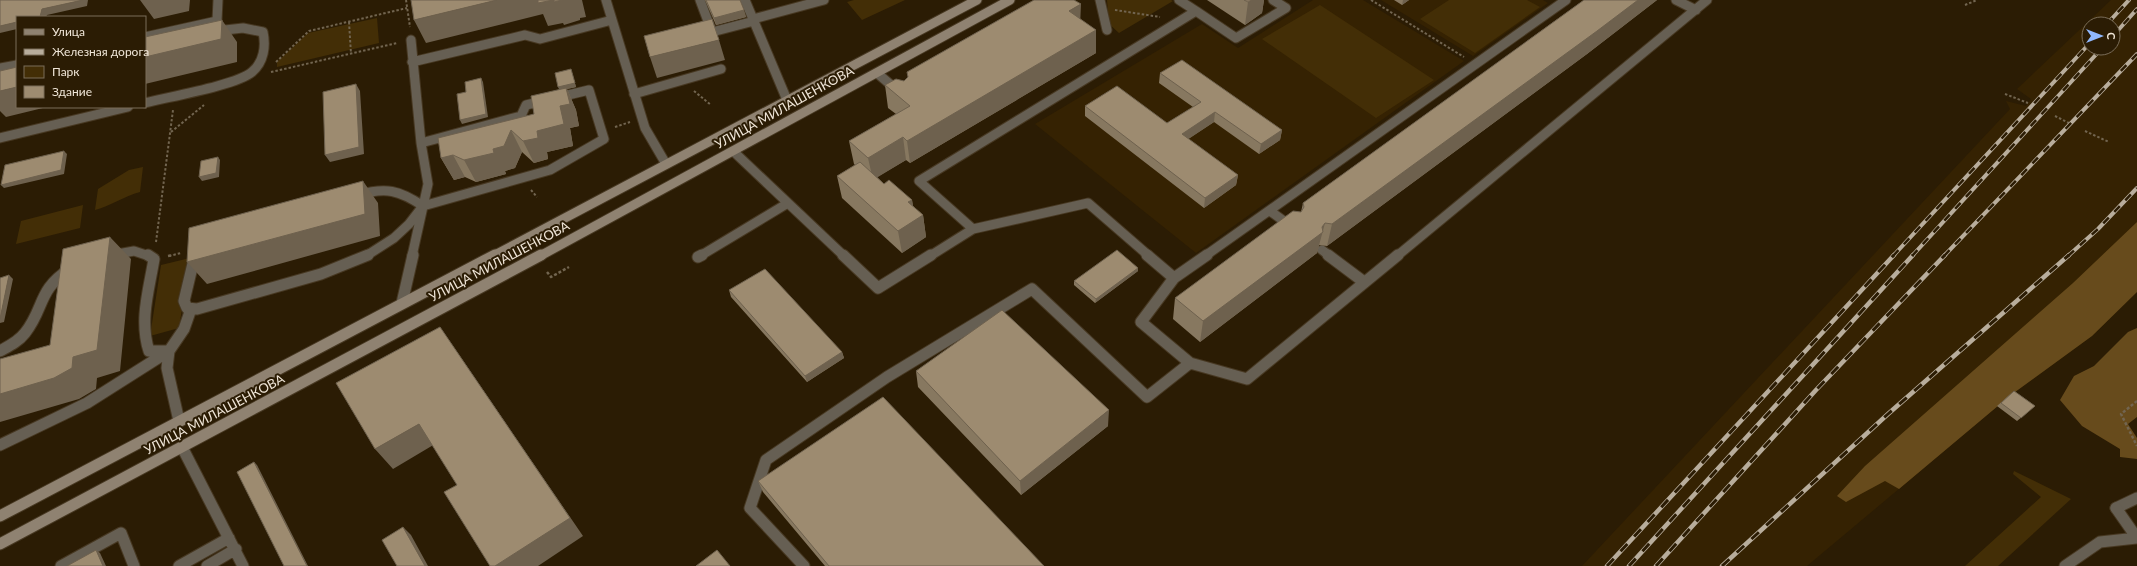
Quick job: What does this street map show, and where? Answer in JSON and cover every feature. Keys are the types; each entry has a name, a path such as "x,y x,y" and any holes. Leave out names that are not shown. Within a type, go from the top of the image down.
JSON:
{"main road":[{"name":"УЛИЦА МИЛАШЕНКОВА","path":"0,516 977,0"},
{"name":"УЛИЦА МИЛАШЕНКОВА","path":"0,544 733,151 1010,0"}],"street":[{"path":"146,37 217,21 218,0"},
{"path":"606,0 645,128 666,164"},
{"path":"700,0 712,32 824,0"},
{"path":"746,0 787,100"},
{"path":"1179,0 1236,38 1286,8 1273,0"},
{"path":"1566,0 1174,278 1141,322 1190,363 1247,379 1707,0"},
{"path":"1676,0 1696,10"},
{"path":"1101,4 1107,30"},
{"path":"973,229 919,181 1196,12"},
{"path":"412,62 525,35 540,39 612,20"},
{"path":"146,103 248,75 257,67 262,58 266,40 263,32 243,28 206,34"},
{"path":"402,303 428,184 421,142 411,40"},
{"path":"0,68 16,65"},
{"path":"634,94 721,70"},
{"path":"877,73 905,98"},
{"path":"198,247 184,301 187,308 191,309 212,306 352,264 378,251 400,235 413,221 423,206 550,170 604,139 589,90 526,105 521,116 421,142"},
{"path":"0,138 124,108"},
{"path":"733,151 878,288 973,229 1088,203 1174,278"},
{"path":"346,198 386,190 404,194 423,206"},
{"path":"698,257 788,203"},
{"path":"1270,211 1293,228"},
{"path":"1322,250 1364,282"},
{"path":"102,258 131,251 145,252 154,259 146,311 144,340 149,350 169,351"},
{"path":"0,351 23,337 30,327 47,288 60,276 77,266"},
{"path":"804,566 750,508 766,460 887,377 1032,289 1147,397 1190,363"},
{"path":"0,445 48,425 96,400 169,351 184,329 191,309"},
{"path":"169,351 168,368 179,421"},
{"path":"182,446 236,549 243,566"},
{"path":"2065,566 2100,542 2137,538 2116,508 2137,498"},
{"path":"61,566 121,533 134,566"},
{"path":"179,566 229,538"},
{"path":"207,566 236,549"}],"path":[{"path":"248,75 262,74 411,40 406,0"},
{"path":"1371,0 1476,64"},
{"path":"1965,5 1978,0"},
{"path":"1101,4 1182,20"},
{"path":"274,63 308,31 407,8"},
{"path":"349,22 351,54"},
{"path":"681,81 712,105"},
{"path":"2005,94 2028,103"},
{"path":"175,96 154,259 198,247"},
{"path":"171,132 205,104"},
{"path":"2054,116 2069,122"},
{"path":"602,132 642,118"},
{"path":"2086,131 2109,142"},
{"path":"547,272 551,277 569,267"},
{"path":"2137,401 2121,414 2137,446"}],"shaded area":[{"path":"1313,0 1363,0 1464,61 1196,253 1035,124 1202,24 1238,48"},
{"path":"1381,0 1543,0 1548,3 1473,56"},
{"path":"2111,0 2137,0 2137,292 2092,336 2011,395 1807,566 1582,566 2010,109 2006,101 2026,106 2031,99 2017,89 2081,28 2081,56 2121,56 2121,16 2094,16"},
{"path":"2137,222 2137,292 2092,336 2011,395 1899,489 1885,481 1846,502 1837,496 1865,466 2073,283"},
{"path":"2137,328 2137,417 2128,424 2137,438 2137,459 2120,457 2120,449 2082,426 2060,400 2074,376 2094,366 2128,332"}],"green space":[{"path":"854,0 905,0 862,20 847,2"},
{"path":"1107,0 1173,1 1119,33 1109,24"},
{"path":"1449,0 1527,0 1540,7 1475,53 1420,19"},
{"path":"1320,5 1434,80 1376,118 1262,39"},
{"path":"377,18 379,43 277,67 277,62 308,33"},
{"path":"143,167 140,192 95,210 98,189 129,170"},
{"path":"83,205 80,228 16,244 21,221"},
{"path":"190,258 179,328 150,336 161,265"},
{"path":"2014,471 2071,499 1998,566 1965,566 2041,497 2013,474"}],"building":[{"path":"0,0 83,0 42,9 40,16 16,16 16,22 0,26"},
{"path":"411,0 497,0 414,20"},
{"path":"538,0 553,0 538,3"},
{"path":"706,0 740,0 744,10 714,18"},
{"path":"1034,0 1074,0 1081,4 1069,11 1096,30 907,141 903,137 868,158 849,141 910,106 885,85 896,79 904,81 908,77 907,72"},
{"path":"1584,0 1638,0 1332,224 1325,223 1322,227 1323,232 1203,321 1175,298 1293,211 1301,212 1304,207 1303,203"},
{"path":"712,19 719,40 650,57 644,36"},
{"path":"222,20 221,39 146,57 146,37"},
{"path":"1182,60 1282,130 1261,144 1215,112 1182,134 1238,175 1205,198 1085,106 1117,86 1167,123 1201,102 1160,73"},
{"path":"16,67 16,87 0,91 0,71"},
{"path":"571,69 575,83 558,87 555,73"},
{"path":"481,78 486,114 460,120 457,94 466,92 465,82"},
{"path":"356,84 359,147 325,155 323,92"},
{"path":"566,88 570,104 560,106 564,124 537,131 538,138 523,141 511,130 504,146 493,149 494,153 464,160 453,155 441,158 438,138 534,114 531,96"},
{"path":"64,151 61,170 1,185 5,165"},
{"path":"218,157 216,173 199,177 201,161"},
{"path":"860,162 884,184 889,180 912,200 908,202 923,215 898,231 837,176"},
{"path":"363,181 365,214 187,262 189,228"},
{"path":"110,237 97,350 73,357 72,368 54,378 0,394 0,359 50,345 63,249"},
{"path":"1117,250 1138,268 1096,299 1074,281"},
{"path":"765,269 842,352 805,376 729,290"},
{"path":"9,275 0,319 0,278"},
{"path":"1002,310 1109,410 1020,481 916,371"},
{"path":"440,327 570,518 495,566 490,566 444,492 457,485 419,424 375,449 336,383"},
{"path":"2014,391 2035,406 2021,418 2001,403"},
{"path":"883,397 1044,566 829,566 758,481"},
{"path":"254,462 307,566 284,566 237,472"},
{"path":"403,527 425,566 397,566 382,540"},
{"path":"96,550 103,566 67,566"},
{"path":"717,550 730,566 696,566"}],"railway":[{"path":"2114,16 2129,0"},
{"path":"2121,27 2137,9"},
{"path":"1893,256 2081,53"},
{"path":"1944,256 2137,54"},
{"path":"1912,256 2095,56"},
{"path":"2068,256 2098,229 2137,188"},
{"path":"1607,566 1894,255"},
{"path":"1629,566 1913,255"},
{"path":"1656,566 1816,390 1945,255"},
{"path":"1722,566 1888,414 2069,255"}]}
